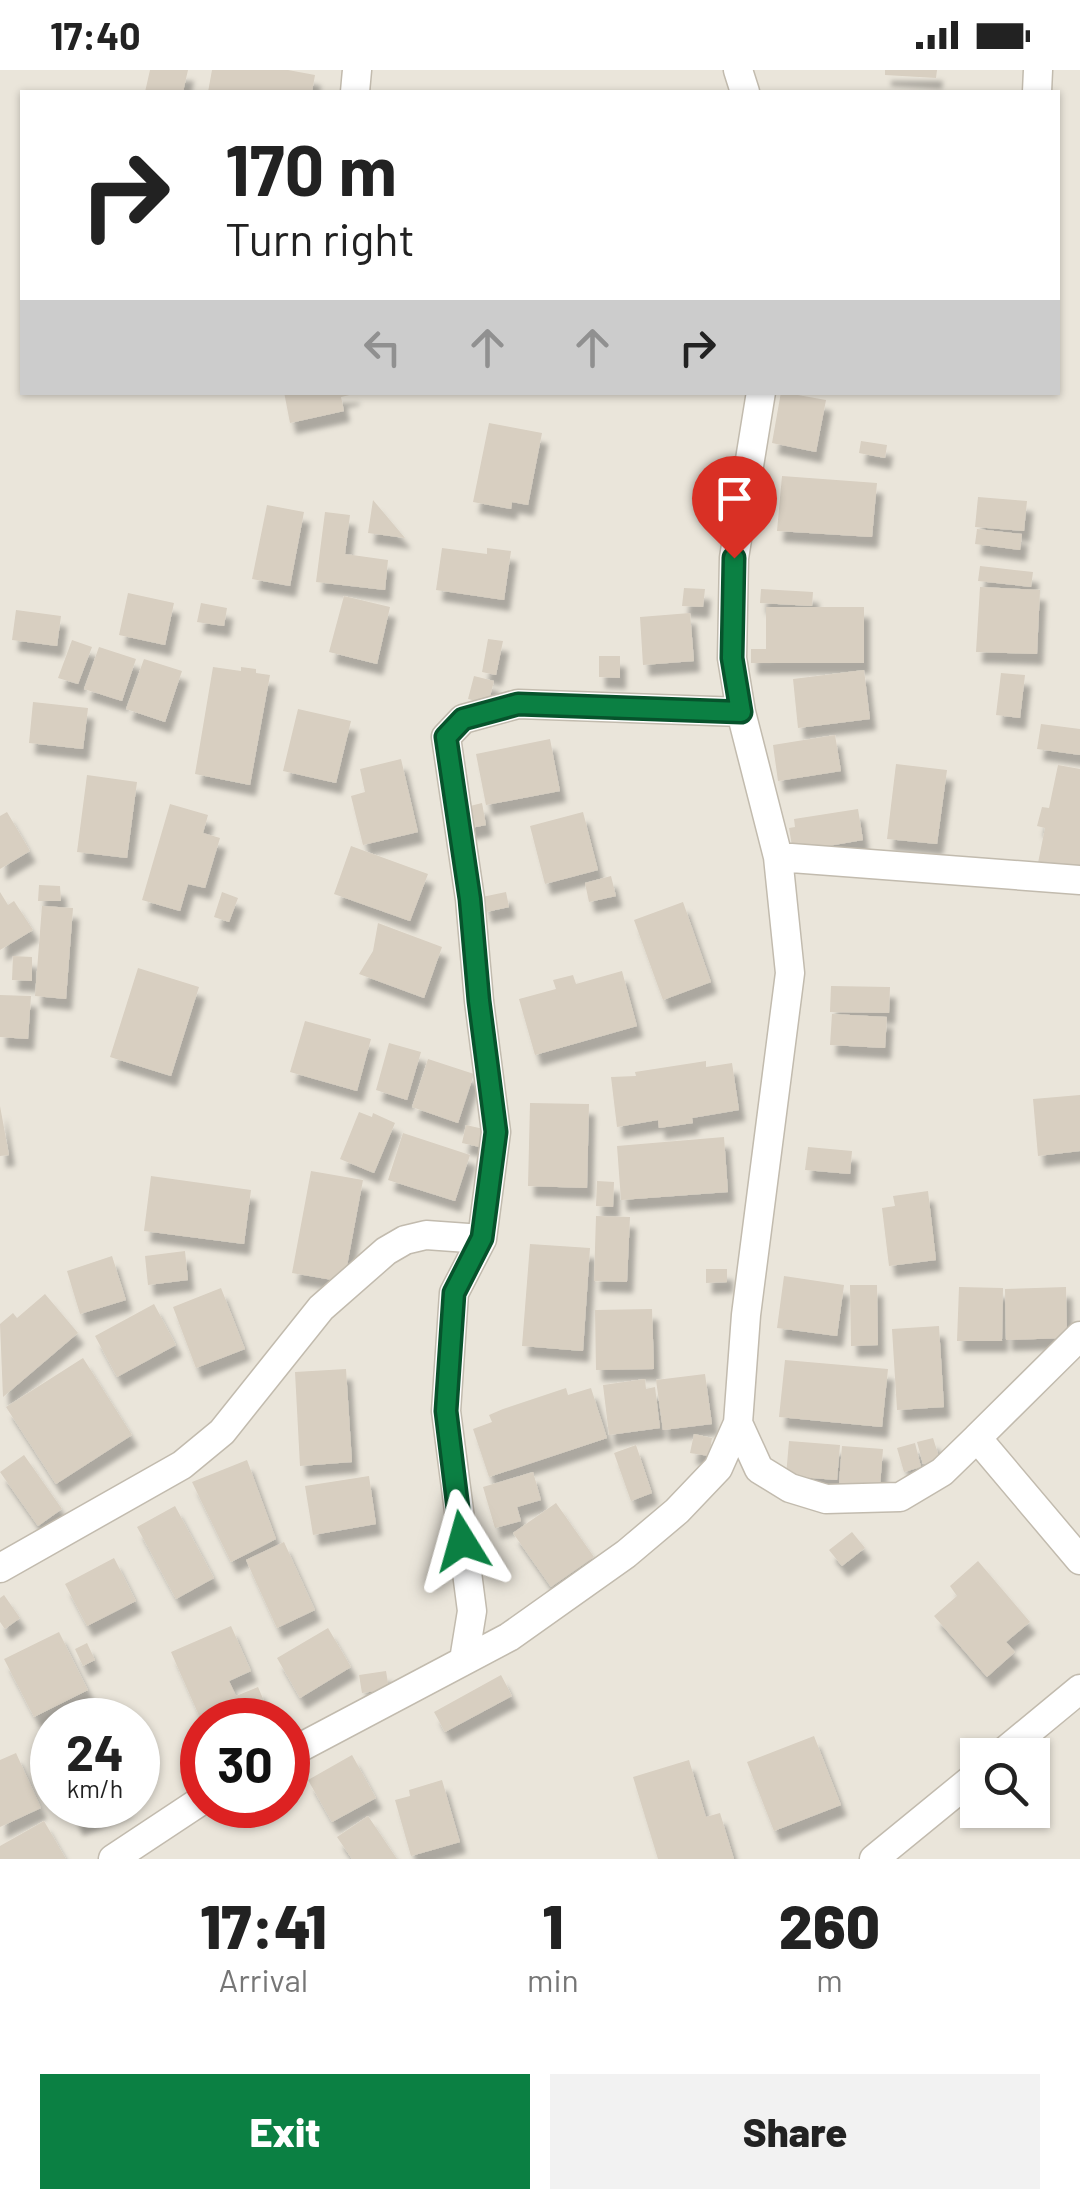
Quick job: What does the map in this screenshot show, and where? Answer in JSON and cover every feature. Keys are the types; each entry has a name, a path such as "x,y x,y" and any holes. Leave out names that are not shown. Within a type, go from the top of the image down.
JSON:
{"street":[{"path":"310,1742 509,1637 550,1609 678,1511 718,1468 738,1423 746,1315 790,973 778,857 741,712 732,658 734,558 761,395"},
{"path":"464,1660 472,1611 446,1411 454,1293 482,1238 496,1132 470,899 446,737 463,719 518,704 741,712"},
{"path":"778,857 1080,880"},
{"path":"0,1568 182,1464 222,1432 321,1308 386,1251 426,1234 482,1238"},
{"path":"738,1423 760,1469 790,1488 826,1500 900,1497 942,1472 1080,1336"},
{"path":"977,1438 1080,1560"},
{"path":"1021,1738 1080,1689"},
{"path":"874,1859 960,1789"},
{"path":"113,1859 180,1815"}],"shaded area":[{"path":"0,70 1080,70 1080,1859 0,1859"}],"building":[{"path":"150,70 188,70 183,90 145,90"},
{"path":"212,70 288,70 315,75 312,90 208,90"},
{"path":"885,70 937,70 936,78 885,75"},
{"path":"285,395 350,395 341,397 344,411 290,423"},
{"path":"780,395 826,400 816,452 772,443"},
{"path":"489,423 542,433 528,505 512,502 511,509 473,502"},
{"path":"861,441 887,445 885,458 859,453"},
{"path":"782,476 877,483 872,537 777,531"},
{"path":"978,497 1027,501 1024,531 975,527"},
{"path":"373,500 405,538 368,533"},
{"path":"267,505 304,512 290,586 252,579"},
{"path":"325,512 350,515 345,554 388,560 385,590 316,582"},
{"path":"977,529 1022,534 1020,550 975,544"},
{"path":"442,548 487,554 487,548 511,551 504,600 436,590"},
{"path":"980,566 1033,572 1031,587 978,581"},
{"path":"980,587 1040,590 1037,654 976,652"},
{"path":"684,588 705,589 703,607 682,606"},
{"path":"761,589 813,592 812,606 760,603"},
{"path":"128,593 174,603 165,645 119,635"},
{"path":"344,596 390,607 377,664 329,652"},
{"path":"201,603 227,608 224,626 197,622"},
{"path":"766,607 864,607 864,663 751,663 751,649 766,649"},
{"path":"16,610 61,616 57,646 12,640"},
{"path":"690,613 694,661 643,665 640,617"},
{"path":"488,639 503,641 496,675 482,672"},
{"path":"72,640 92,647 78,684 58,678"},
{"path":"99,647 136,659 122,701 84,689"},
{"path":"599,656 620,656 620,678 599,677"},
{"path":"144,659 182,671 165,722 126,709"},
{"path":"213,667 256,669 256,673 270,675 250,785 195,774"},
{"path":"864,670 870,719 798,728 793,679"},
{"path":"1001,673 1025,675 1020,718 996,715"},
{"path":"474,676 494,681 488,704 468,699"},
{"path":"33,702 88,708 83,749 29,743"},
{"path":"298,709 351,721 336,783 283,771"},
{"path":"1041,724 1080,729 1080,755 1037,749"},
{"path":"835,735 841,771 778,781 773,745"},
{"path":"550,739 560,791 486,805 476,754"},
{"path":"401,759 418,832 363,845 351,796 365,792 360,769"},
{"path":"896,764 947,770 937,844 887,839"},
{"path":"1058,765 1080,769 1080,872 1038,863 1045,828 1037,826 1042,807 1049,808"},
{"path":"87,775 137,782 127,858 77,852"},
{"path":"482,803 486,825 466,829 462,808"},
{"path":"170,804 208,815 203,833 220,838 205,888 188,884 180,911 142,900"},
{"path":"858,809 863,840 793,852 789,828 795,827 794,819"},
{"path":"7,812 30,851 0,869 0,816"},
{"path":"583,812 598,870 545,884 530,826"},
{"path":"351,846 428,874 410,921 334,894"},
{"path":"611,876 616,896 589,902 585,883"},
{"path":"39,885 60,886 61,901 38,901"},
{"path":"0,892 8,905 14,901 33,930 0,950"},
{"path":"222,892 238,898 229,922 214,917"},
{"path":"506,892 509,907 486,912 482,897"},
{"path":"683,902 711,982 663,1000 634,920"},
{"path":"42,906 73,908 66,999 35,996"},
{"path":"378,923 442,947 424,998 359,974 373,951"},
{"path":"13,956 32,957 32,981 12,980"},
{"path":"138,968 199,987 171,1076 110,1057"},
{"path":"622,971 637,1026 535,1055 519,999 556,989 553,980 573,975 576,984"},
{"path":"831,986 890,987 889,1013 830,1012"},
{"path":"0,995 31,996 28,1039 0,1037"},
{"path":"832,1014 887,1017 885,1048 830,1045"},
{"path":"305,1021 371,1039 357,1091 290,1072"},
{"path":"389,1043 421,1052 407,1100 376,1090"},
{"path":"428,1059 474,1074 458,1123 412,1107"},
{"path":"706,1061 706,1067 732,1063 739,1110 659,1128 658,1120 617,1127 611,1077 636,1076 635,1072"},
{"path":"1080,1095 1080,1151 1038,1156 1033,1099"},
{"path":"530,1103 589,1104 587,1188 528,1186"},
{"path":"0,1106 9,1155 0,1156"},
{"path":"359,1112 372,1117 373,1113 395,1123 374,1173 340,1159"},
{"path":"466,1125 488,1130 484,1148 462,1143"},
{"path":"403,1133 470,1155 455,1201 388,1180"},
{"path":"724,1137 728,1192 621,1200 617,1146"},
{"path":"808,1147 852,1151 850,1174 805,1170"},
{"path":"311,1171 363,1180 344,1282 292,1273"},
{"path":"151,1176 251,1190 244,1244 144,1231"},
{"path":"597,1181 614,1182 613,1207 596,1206"},
{"path":"928,1191 936,1260 889,1266 882,1208 895,1206 893,1196"},
{"path":"596,1216 630,1217 627,1282 594,1281"},
{"path":"530,1244 590,1248 583,1351 522,1346"},
{"path":"185,1251 188,1280 148,1285 145,1256"},
{"path":"112,1256 126,1300 80,1314 67,1271"},
{"path":"706,1269 727,1269 727,1282 706,1283"},
{"path":"784,1276 844,1285 837,1336 777,1328"},
{"path":"850,1285 877,1285 878,1345 851,1346"},
{"path":"959,1287 1003,1288 1002,1341 957,1341"},
{"path":"1066,1287 1067,1338 1006,1340 1005,1289"},
{"path":"221,1288 245,1349 196,1368 173,1307"},
{"path":"45,1294 78,1333 3,1397 0,1324 13,1313 17,1318"},
{"path":"154,1304 176,1345 117,1377 95,1336"},
{"path":"652,1309 654,1369 596,1370 595,1310"},
{"path":"939,1326 944,1407 897,1410 892,1329"},
{"path":"83,1358 132,1435 56,1484 6,1407"},
{"path":"785,1360 888,1369 882,1427 779,1417"},
{"path":"346,1369 352,1462 300,1466 295,1372"},
{"path":"705,1374 712,1424 663,1430 656,1380"},
{"path":"645,1379 646,1389 655,1387 660,1428 609,1435 603,1385"},
{"path":"566,1388 568,1395 591,1388 607,1438 489,1477 473,1429 492,1422 489,1415"},
{"path":"694,1434 712,1438 709,1456 690,1453"},
{"path":"933,1438 940,1460 923,1464 917,1442"},
{"path":"789,1441 840,1445 837,1480 786,1476"},
{"path":"915,1443 921,1467 904,1472 897,1448"},
{"path":"636,1445 652,1493 631,1501 614,1453"},
{"path":"842,1446 883,1449 880,1486 839,1483"},
{"path":"24,1455 62,1509 38,1526 0,1472"},
{"path":"247,1460 276,1539 231,1562 192,1482"},
{"path":"533,1472 541,1500 517,1507 521,1521 495,1528 483,1487"},
{"path":"369,1476 376,1524 313,1535 305,1486"},
{"path":"556,1503 594,1557 551,1587 513,1533"},
{"path":"175,1506 214,1578 176,1599 137,1527"},
{"path":"852,1532 865,1548 842,1566 829,1550"},
{"path":"284,1542 315,1610 277,1628 246,1560"},
{"path":"114,1558 136,1601 87,1626 65,1584"},
{"path":"978,1561 1030,1622 1006,1642 1015,1652 987,1677 934,1616 957,1596 950,1586"},
{"path":"4,1595 20,1618 5,1629 0,1622 0,1598"},
{"path":"231,1626 251,1671 229,1681 236,1696 258,1687 263,1698 191,1698 171,1652"},
{"path":"328,1628 351,1667 300,1698 277,1658"},
{"path":"59,1632 88,1690 72,1698 30,1698 30,1709 4,1659"},
{"path":"87,1643 95,1660 83,1666 75,1649"},
{"path":"386,1671 389,1689 362,1693 359,1675"},
{"path":"501,1675 512,1696 445,1732 434,1712"},
{"path":"814,1736 841,1805 774,1831 747,1762"},
{"path":"16,1753 30,1784 30,1813 0,1827 0,1760"},
{"path":"352,1755 376,1798 332,1822 310,1779"},
{"path":"689,1760 706,1817 720,1813 734,1859 658,1859 633,1777"},
{"path":"442,1780 460,1842 411,1856 395,1800 410,1796 409,1790"},
{"path":"368,1816 397,1859 352,1859 337,1837"},
{"path":"32,1828 48,1828 66,1859 0,1859 0,1846"}],"route":[{"path":"462,1541 446,1411 454,1293 482,1238 496,1132 470,899 446,737 463,719 518,704 741,712 732,658 734,558"}]}
